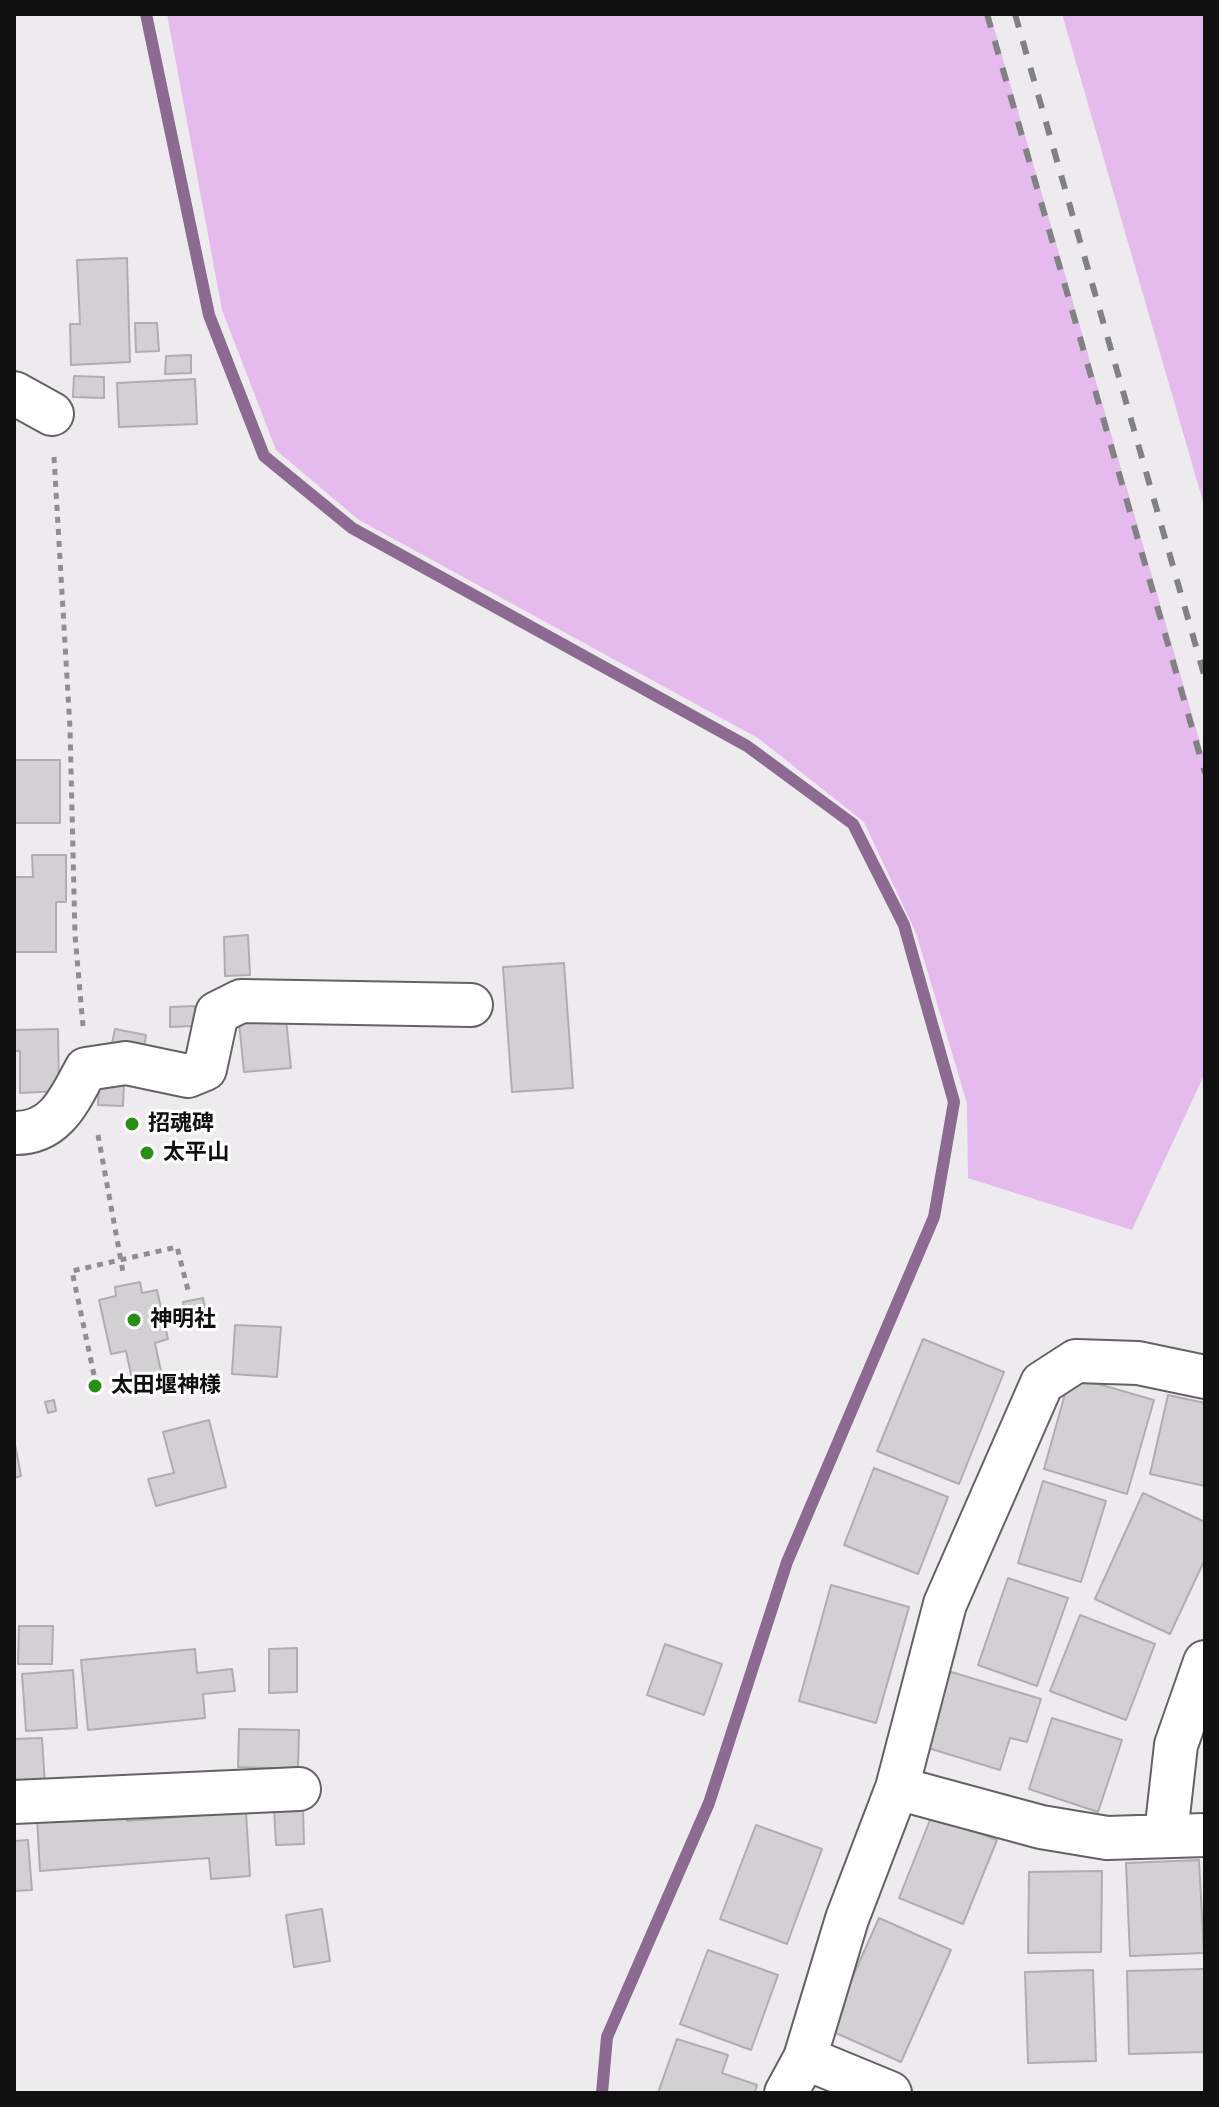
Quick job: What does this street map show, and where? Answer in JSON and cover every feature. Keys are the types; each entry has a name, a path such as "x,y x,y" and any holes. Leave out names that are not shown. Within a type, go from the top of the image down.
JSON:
{"street":[{"path":"14,393 52,414"},
{"path":"14,1133 33,1133 63,1111 86,1069 126,1063 188,1076 205,1069 217,1013 241,1001 471,1005"},
{"path":"890,2093 795,2075 847,1919 897,1788 945,1604 1042,1383 1076,1361 1138,1363 1205,1377"},
{"path":"897,1788 1041,1827 1080,1834 1107,1838 1186,1834 1176,1745 1205,1662"},
{"path":"14,1802 299,1789"}],"path":[{"path":"52,414 70,728 75,935 86,1069 123,1272"},
{"path":"94,1375 72,1271 177,1247 189,1294"}],"shaded area":[{"path":"167,14 990,14 1205,760 1205,1073 1132,1230 968,1178 967,1103 916,933 864,822 758,738 359,520 276,450 222,310"},
{"path":"1062,14 1205,14 1205,508 1195,474"}],"building":[{"path":"127,258 130,362 71,365 70,324 80,324 77,260"},
{"path":"135,323 157,323 159,351 136,352"},
{"path":"191,355 191,373 165,374 166,356"},
{"path":"74,376 104,377 104,398 73,397"},
{"path":"195,379 197,424 119,427 117,383"},
{"path":"14,760 60,760 60,823 14,823"},
{"path":"32,855 66,855 66,902 56,902 56,952 14,952 14,877 33,877"},
{"path":"248,935 250,975 225,976 224,937"},
{"path":"564,963 573,1088 512,1092 503,967"},
{"path":"195,1006 195,1026 170,1027 170,1007"},
{"path":"286,1019 291,1068 244,1072 239,1023"},
{"path":"58,1029 59,1091 20,1093 20,1051 14,1051 14,1030"},
{"path":"115,1029 146,1035 142,1059 110,1053"},
{"path":"99,1082 124,1082 123,1106 98,1105"},
{"name":"神明社","path":"140,1282 142,1293 157,1290 168,1339 155,1343 164,1386 135,1393 126,1351 111,1354 99,1300 116,1296 115,1287"},
{"path":"203,1298 208,1323 188,1328 183,1302"},
{"path":"235,1325 281,1327 277,1377 232,1374"},
{"path":"923,1339 1004,1372 959,1484 877,1451"},
{"path":"1070,1376 1154,1400 1127,1494 1044,1469"},
{"name":"太田堰神様","path":"98,1379 101,1391 91,1393 89,1381"},
{"path":"1168,1395 1205,1403 1205,1486 1150,1474"},
{"path":"54,1400 56,1411 48,1413 45,1402"},
{"path":"209,1420 226,1487 156,1506 148,1479 174,1473 163,1432"},
{"path":"14,1445 21,1476 14,1478"},
{"path":"874,1468 948,1497 918,1574 844,1545"},
{"path":"1043,1481 1106,1501 1081,1582 1018,1563"},
{"path":"1143,1493 1205,1522 1205,1559 1170,1634 1095,1599"},
{"path":"1008,1578 1068,1598 1037,1686 978,1665"},
{"path":"831,1585 909,1607 876,1723 799,1701"},
{"path":"1080,1615 1155,1644 1126,1720 1050,1691"},
{"path":"19,1626 53,1626 52,1664 18,1664"},
{"path":"665,1644 722,1664 704,1715 647,1695"},
{"path":"297,1648 297,1692 269,1693 269,1649"},
{"path":"195,1649 197,1673 232,1669 235,1691 203,1694 205,1718 88,1730 81,1660"},
{"path":"73,1670 77,1728 26,1731 22,1674"},
{"path":"948,1671 1041,1699 1027,1742 1010,1738 1000,1770 925,1747"},
{"path":"1052,1718 1122,1740 1098,1812 1029,1789"},
{"path":"239,1729 299,1730 298,1769 238,1767"},
{"path":"42,1738 45,1786 14,1788 14,1739"},
{"path":"303,1808 304,1844 276,1845 274,1809"},
{"path":"126,1810 127,1821 246,1812 250,1876 211,1879 209,1858 40,1871 37,1817"},
{"path":"932,1815 997,1840 963,1924 899,1898"},
{"path":"756,1825 822,1849 787,1944 720,1919"},
{"path":"28,1840 32,1890 14,1891 14,1841"},
{"path":"1199,1860 1204,1953 1130,1956 1126,1863"},
{"path":"1102,1871 1101,1952 1028,1953 1029,1872"},
{"path":"322,1909 330,1961 294,1967 286,1915"},
{"path":"879,1918 951,1950 901,2062 829,2030"},
{"path":"708,1950 778,1975 751,2050 680,2024"},
{"path":"1204,1969 1205,2052 1129,2054 1127,1971"},
{"path":"1093,1970 1096,2061 1028,2063 1025,1972"},
{"path":"677,2039 728,2055 722,2073 757,2085 755,2093 658,2093"}],"waterway":[{"path":"146,14 209,315 264,456 352,528 747,746 853,824 904,925 954,1102 934,1217 787,1562 709,1803 607,2037 602,2093"}],"railway":[{"path":"987,14 1205,773"},
{"path":"1015,14 1205,678"}],"place":[{"name":"招魂碑","path":"132,1124"},
{"name":"太平山","path":"147,1153"},
{"name":"神明社","path":"134,1320"},
{"name":"太田堰神様","path":"95,1386"}]}
